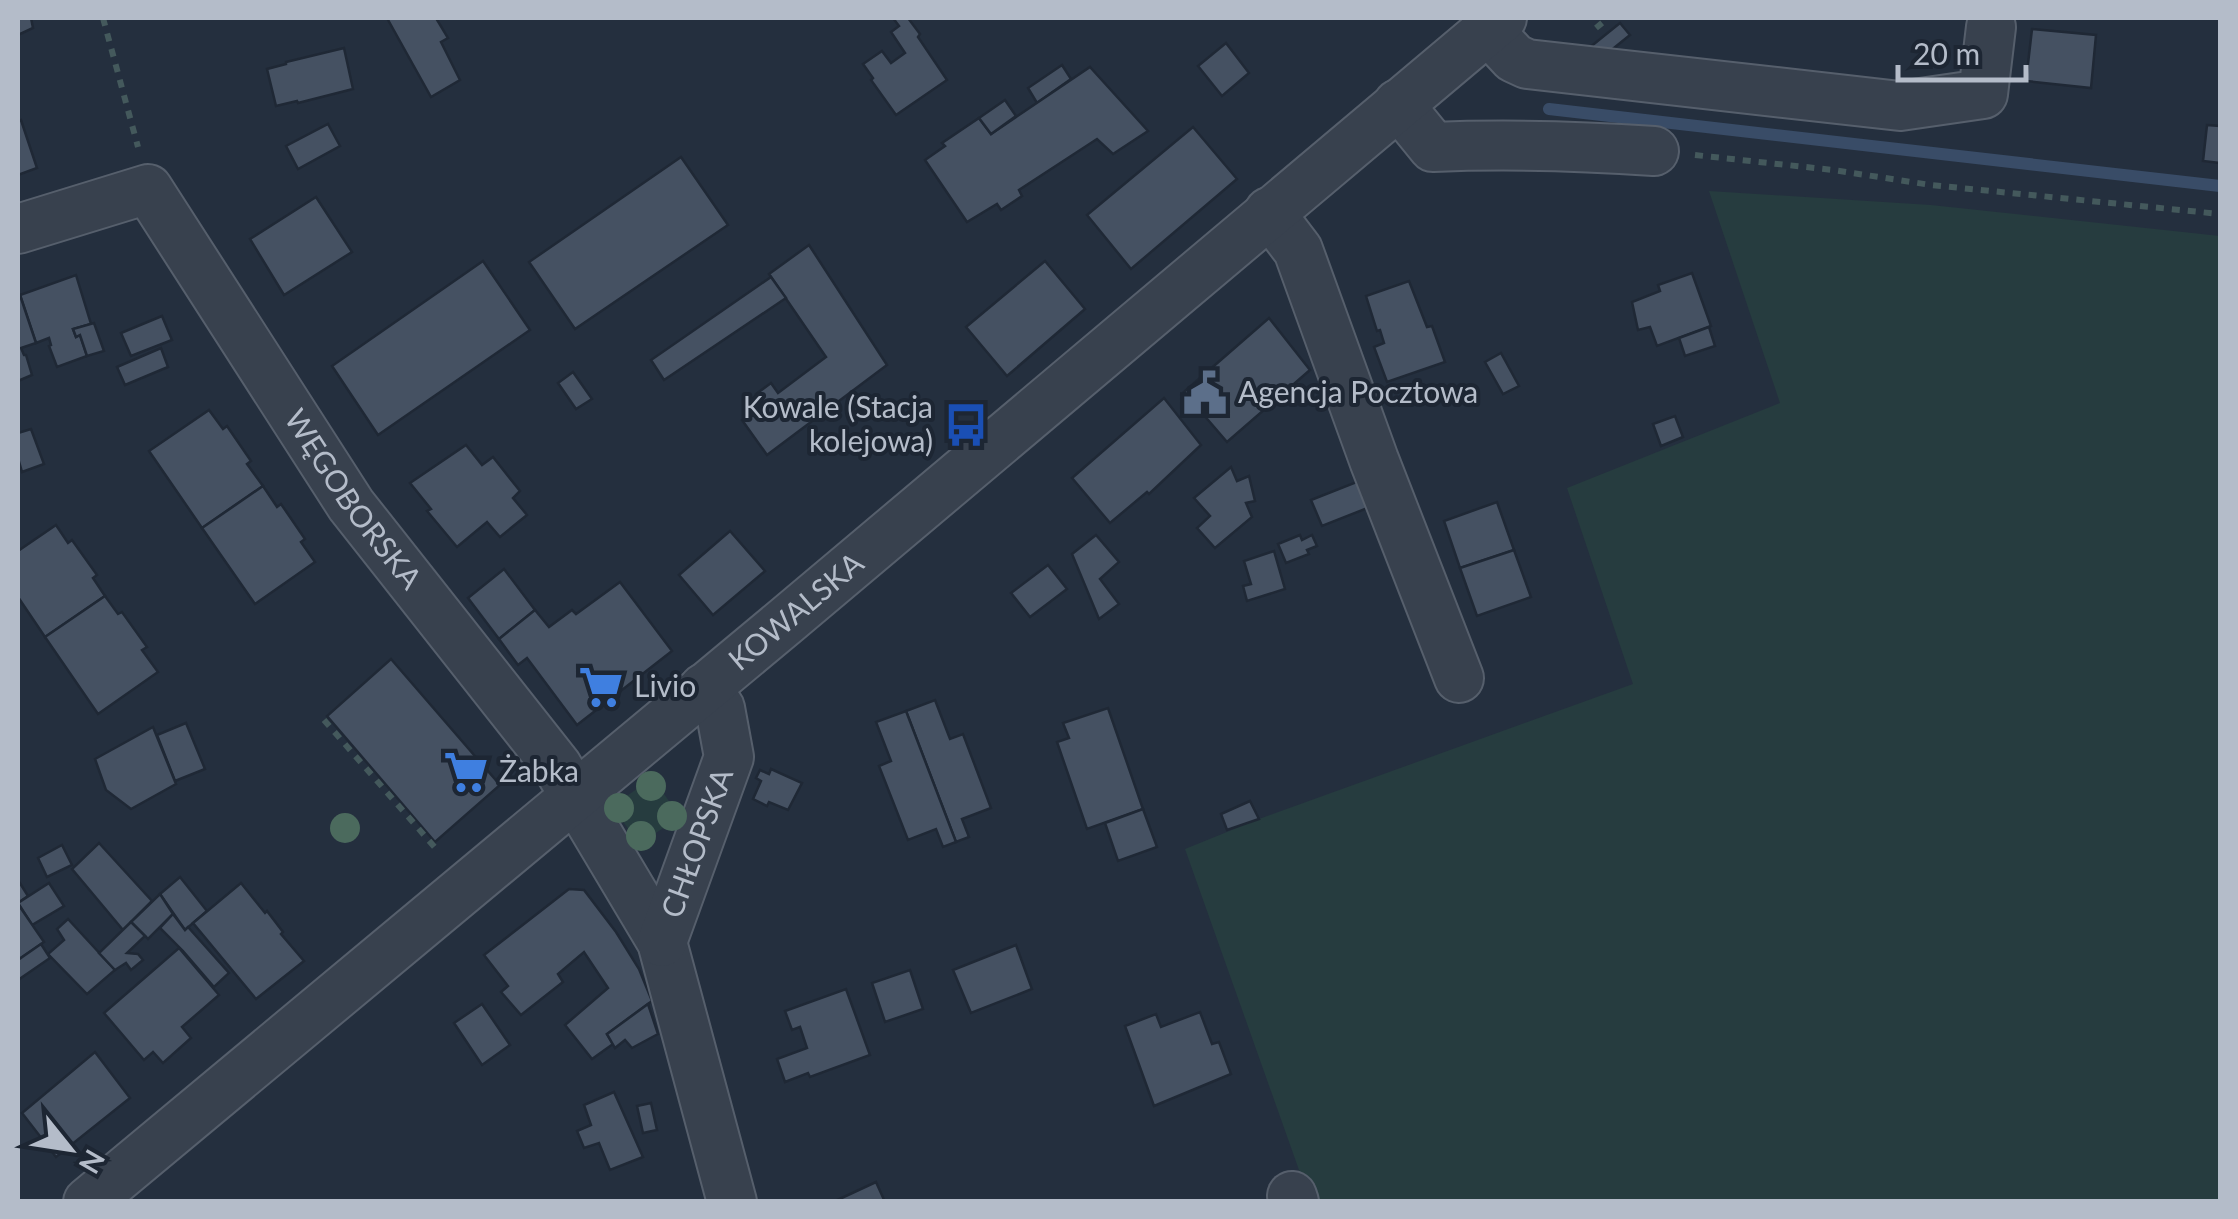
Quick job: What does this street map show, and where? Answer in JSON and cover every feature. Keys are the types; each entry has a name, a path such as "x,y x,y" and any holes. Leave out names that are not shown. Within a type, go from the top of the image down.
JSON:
{"street":[{"path":"1495,24 1514,58 1527,64 1900,106 1983,94 1991,28"},
{"name":"KOWALSKA","path":"88,1202 1495,24"},
{"path":"1398,104 1433,147 1525,145 1654,151"},
{"path":"18,229 148,189"},
{"name":"WĘGOBORSKA","path":"148,189 352,505 557,766 574,796"},
{"path":"1269,212 1298,250 1459,678"},
{"name":"CHŁOPSKA","path":"662,942 730,756 720,708 704,688"},
{"name":"CHŁOPSKA","path":"574,796 662,942 732,1202"}],"path":[{"path":"104,18 148,189"},
{"path":"1654,151 1931,185 2220,214"},
{"path":"324,720 441,854"}],"green space":[{"path":"1709,191 1931,205 2220,236 2220,1201 1310,1201 1185,849 1633,684 1567,488 1780,403"},
{"path":"653,778 680,817 639,844 612,806"}],"building":[{"path":"18,18 31,18 33,28 18,35"},
{"path":"387,18 436,18 448,38 441,42 460,80 431,97"},
{"path":"893,18 908,18 947,80 896,115 863,64 882,51 891,63 905,53 891,32 899,26"},
{"path":"1620,23 1630,35 1599,60 1589,48"},
{"path":"2032,29 2096,35 2091,88 2026,81"},
{"path":"1226,43 1249,73 1222,96 1198,66"},
{"path":"344,48 353,89 276,106 267,69"},
{"path":"1062,65 1071,79 1037,103 1028,88"},
{"path":"1090,67 1148,131 1113,154 1097,139 1019,190 1022,196 1001,210 997,204 967,222 925,160 979,118 991,134"},
{"path":"1005,100 1016,116 991,134 979,118"},
{"path":"21,120 37,168 18,175 18,121"},
{"path":"328,124 340,146 298,169 286,146"},
{"path":"2207,125 2220,126 2220,163 2203,161"},
{"path":"1193,127 1237,179 1131,269 1087,215"},
{"path":"681,157 728,225 575,329 529,262"},
{"path":"316,197 352,252 284,295 250,239"},
{"path":"809,245 887,365 767,455 742,420 763,404 756,394 771,383 778,393 826,357 769,274"},
{"path":"483,261 530,330 378,435 332,366"},
{"path":"1045,261 1085,309 1007,376 966,327"},
{"path":"1692,273 1711,326 1657,346 1650,327 1638,330 1632,302 1660,291 1658,285"},
{"path":"76,275 91,324 73,329 76,337 80,335 87,356 57,367 49,338 36,343 20,295"},
{"path":"771,277 786,298 664,380 651,360"},
{"path":"1409,281 1445,362 1387,382 1374,347 1384,343 1366,296"},
{"path":"18,295 36,343 21,348 32,375 18,381"},
{"path":"162,316 172,340 131,356 121,333"},
{"path":"1269,318 1310,370 1227,442 1184,392"},
{"path":"94,323 104,351 87,356 80,335 76,337 73,329"},
{"path":"1709,327 1715,346 1685,356 1679,338"},
{"path":"161,348 168,367 125,385 117,367"},
{"path":"1501,353 1519,386 1503,394 1485,362"},
{"path":"573,372 592,399 576,409 558,383"},
{"path":"1164,398 1201,445 1149,494 1110,523 1072,478"},
{"path":"209,410 223,429 227,426 263,486 202,528 149,451"},
{"path":"1675,416 1683,437 1661,446 1653,424"},
{"path":"31,429 44,464 22,472 18,433"},
{"path":"466,445 482,465 493,457 520,491 513,498 527,515 500,537 487,522 457,547 410,483"},
{"path":"1231,467 1237,481 1249,476 1255,501 1246,503 1252,517 1215,548 1197,528 1210,516 1194,498"},
{"path":"1359,481 1370,507 1322,526 1311,500"},
{"path":"263,486 305,539 301,542 315,562 255,604 202,528"},
{"path":"1497,502 1514,550 1460,568 1444,521"},
{"path":"56,525 97,575 93,578 105,596 45,637 18,597 18,551"},
{"path":"730,531 765,571 713,615 679,575"},
{"path":"1096,535 1119,562 1100,579 1119,604 1099,619 1072,554"},
{"path":"1300,535 1302,540 1312,535 1317,546 1307,550 1309,554 1286,563 1278,544"},
{"path":"1514,550 1531,597 1477,616 1460,568"},
{"path":"1274,551 1285,589 1247,601 1243,586 1251,584 1244,561"},
{"path":"1048,565 1067,589 1030,617 1011,593"},
{"path":"504,569 535,610 499,639 468,598"},
{"path":"620,582 672,651 577,725 527,658 518,665 499,639 535,610 549,627 572,610 576,614"},
{"path":"105,596 147,647 142,650 158,672 98,714 45,637"},
{"path":"391,659 500,785 435,842 327,716"},
{"path":"935,700 950,739 963,734 991,808 962,819 969,837 956,842 906,711"},
{"path":"1108,708 1143,809 1087,829 1057,742 1069,738 1063,723"},
{"path":"906,711 956,842 943,847 936,829 908,840 879,766 891,761 876,722"},
{"path":"186,723 205,769 175,781 157,735"},
{"path":"153,727 176,784 131,809 106,790 95,759"},
{"path":"771,769 802,783 788,810 753,799 761,781 756,778 760,770 769,774"},
{"path":"1250,801 1259,819 1227,830 1221,814"},
{"path":"1143,809 1157,847 1118,861 1105,823"},
{"path":"99,843 152,901 123,930 72,869"},
{"path":"62,845 72,865 47,877 38,858"},
{"path":"180,877 207,911 185,930 160,894"},
{"path":"18,880 28,896 18,903"},
{"path":"49,883 64,906 32,925 18,903"},
{"path":"241,883 304,961 256,999 193,923"},
{"path":"569,889 584,890 616,932 639,969 652,1001 607,1034 613,1044 592,1059 565,1025 608,988 584,952 558,974 563,982 521,1015 501,992 508,986 484,955"},
{"path":"160,894 173,914 148,939 131,922"},
{"path":"18,904 44,942 18,960"},
{"path":"173,914 229,973 214,987 160,928"},
{"path":"68,919 115,970 87,994 48,954 64,940 57,929"},
{"path":"131,922 145,936 127,953 138,954 143,960 131,970 126,963 115,970 99,953"},
{"path":"41,944 50,958 18,980 18,960"},
{"path":"1016,945 1032,989 971,1013 953,970"},
{"path":"179,948 219,995 182,1027 191,1038 163,1063 153,1052 144,1060 104,1013"},
{"path":"910,970 923,1009 885,1022 872,983"},
{"path":"846,989 870,1055 785,1082 777,1059 807,1048 800,1027 792,1030 785,1011"},
{"path":"482,1004 510,1045 482,1065 454,1023"},
{"path":"648,1004 658,1034 632,1048 625,1040 615,1048 607,1034"},
{"path":"1200,1012 1212,1044 1219,1042 1231,1074 1154,1106 1125,1026 1156,1014 1161,1027"},
{"path":"95,1052 130,1098 56,1157 22,1113"},
{"path":"614,1092 643,1157 610,1170 599,1143 584,1148 577,1131 591,1125 584,1105"},
{"path":"651,1103 657,1130 643,1133 637,1106"},
{"path":"876,1182 885,1202 833,1202"}],"waterway":[{"path":"1549,109 2220,186"}],"place":[{"name":"Agencja Pocztowa","path":"1205,393"},
{"name":"Kowale (Stacja kolejowa)","path":"966,425"},
{"name":"Livio","path":"601,687"},
{"name":"Żabka","path":"466,772"}]}
